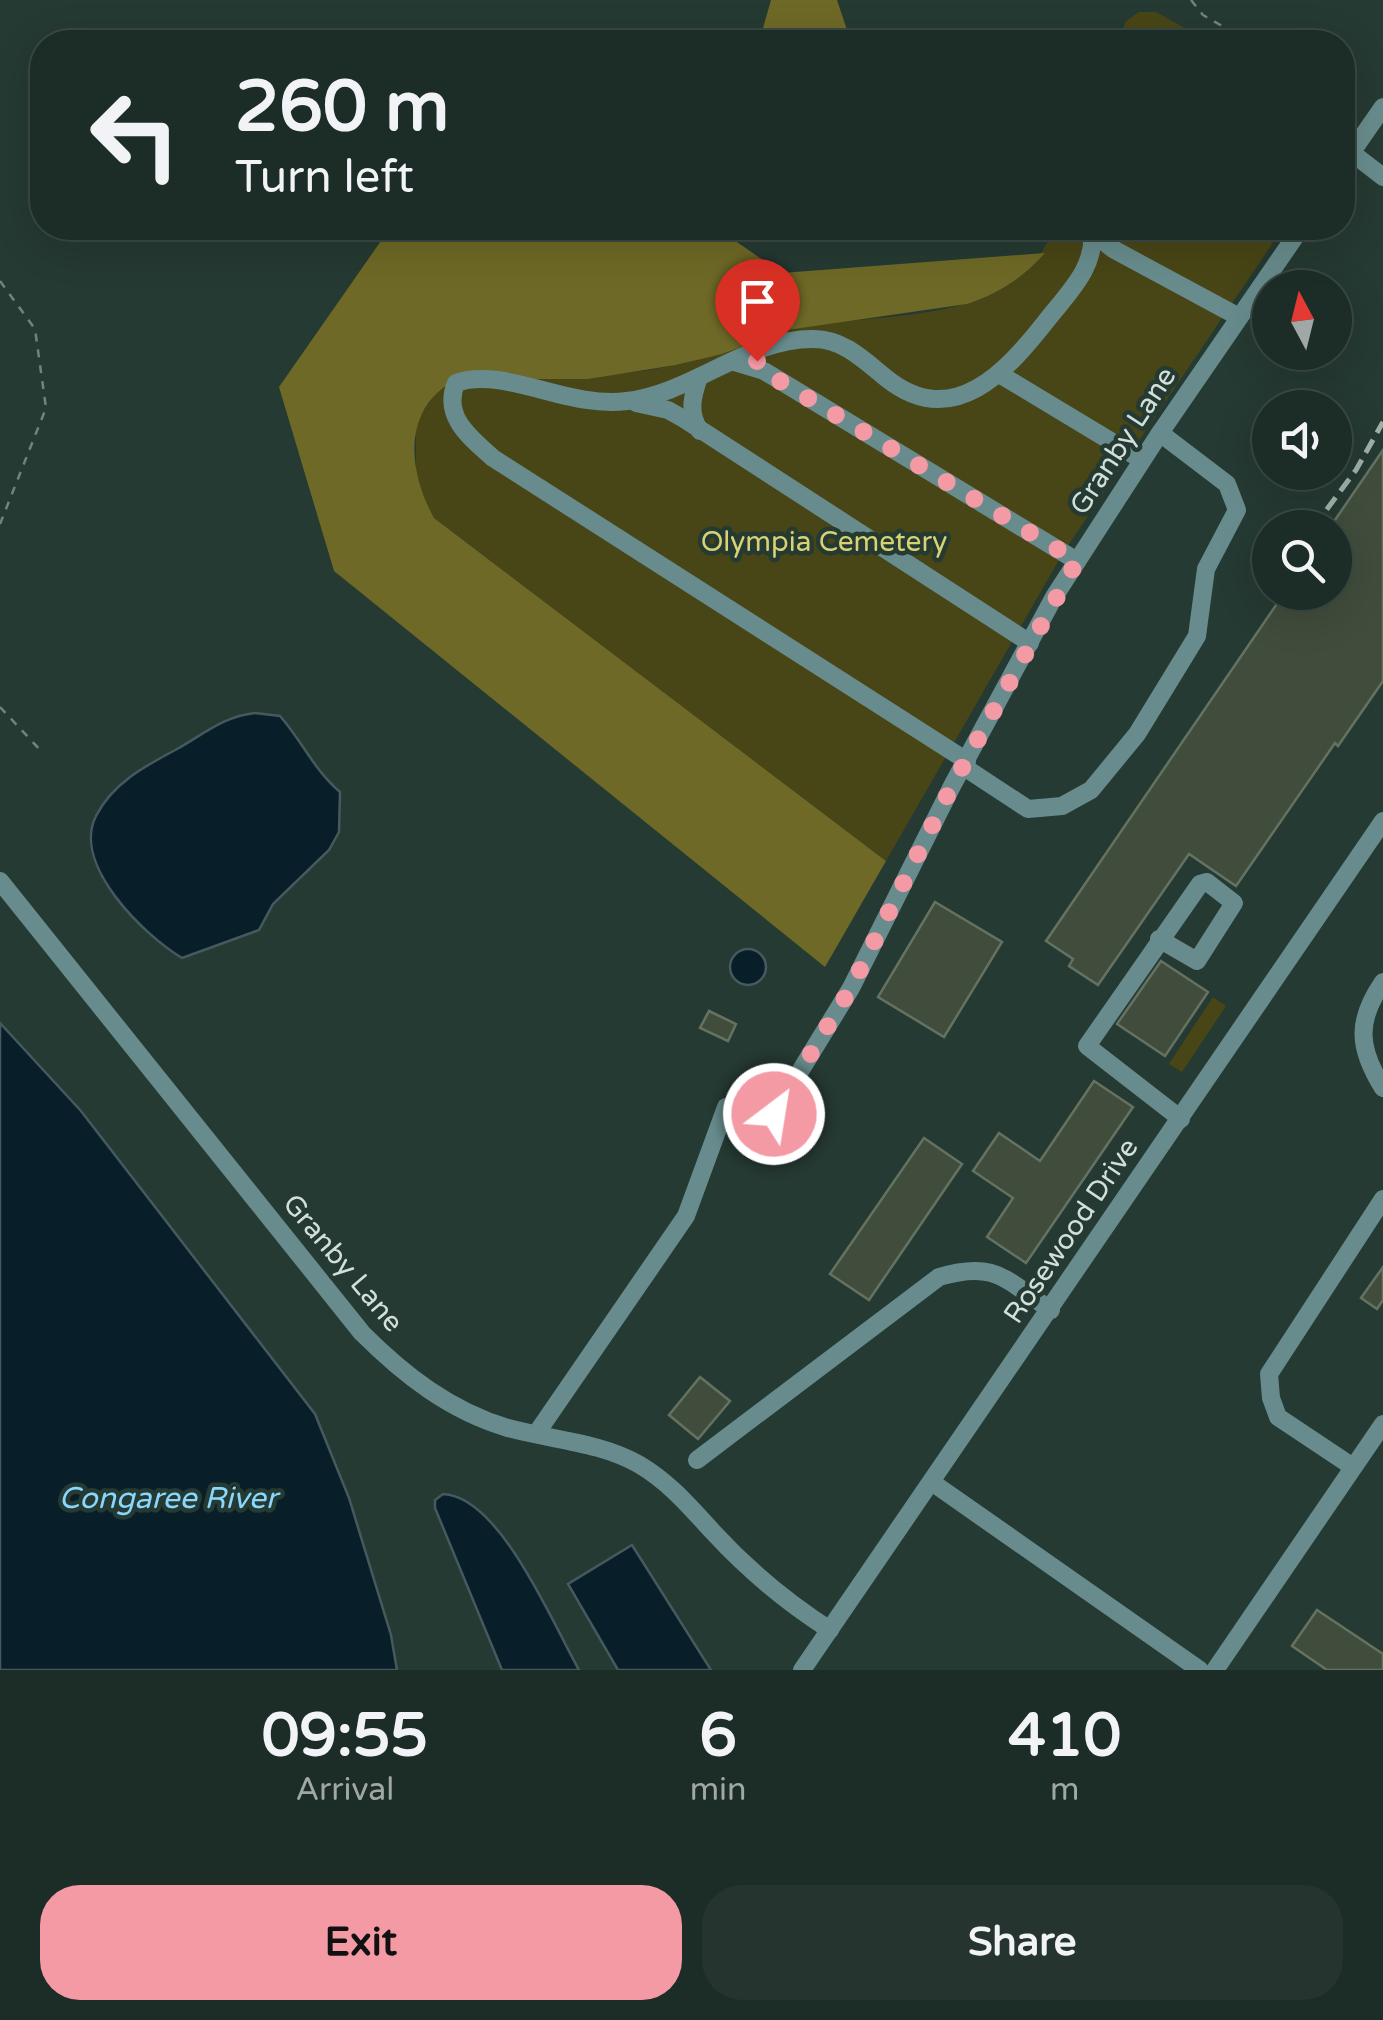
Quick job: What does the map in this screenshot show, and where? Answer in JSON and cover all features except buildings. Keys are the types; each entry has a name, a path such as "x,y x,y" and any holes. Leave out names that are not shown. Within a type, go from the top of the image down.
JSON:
{"street":[{"path":"1355,147 1383,107"},
{"path":"1355,163 1383,177"},
{"path":"626,402 734,362 758,360 790,340 828,340 844,346 902,388 928,399 956,396 1002,375 1086,271 1091,240"},
{"path":"1106,240 1132,259 1240,317"},
{"name":"Granby Lane","path":"774,1114 851,988 965,764 1077,561 1290,240"},
{"path":"1086,271 1116,259 1132,259"},
{"path":"758,360 1077,561"},
{"path":"1002,375 1142,460"},
{"path":"699,377 692,407 693,420 700,432"},
{"path":"1030,643 668,410 626,402 583,402 488,378 456,383 452,392 459,427 493,458 965,764 1028,810 1062,806 1091,790 1137,734 1197,636 1206,569 1237,510 1227,484 1160,433"},
{"name":"Rosewood Drive","path":"802,1670 934,1483 1383,822"},
{"name":"Granby Lane","path":"0,881 362,1334 388,1360 449,1403 508,1428 608,1451 661,1478 786,1602 830,1630"},
{"path":"1159,939 1197,960 1234,903 1203,883 1159,939 1086,1046 1181,1119"},
{"path":"1383,982 1366,1007 1362,1042 1383,1088"},
{"path":"536,1434 686,1216 726,1107"},
{"path":"1353,1467 1278,1417 1270,1398 1269,1374 1383,1199"},
{"path":"697,1460 939,1278 962,1270 991,1270 1051,1310"},
{"path":"1214,1670 1383,1424"},
{"path":"934,1483 1200,1670"}],"path":[{"path":"1191,0 1203,16 1228,30"},
{"path":"0,282 35,329 46,408 0,524"},
{"path":"0,706 43,753"}],"green space":[{"path":"1139,12 1156,12 1188,30 1123,30 1126,21"},
{"name":"Olympia Cemetery","path":"1046,240 1275,240 1063,553 886,861 434,518 416,487 416,422 439,388 472,375 575,376 651,370 691,362 786,330 939,310 976,300 1009,285 1035,261"},
{"path":"1213,997 1226,1006 1182,1072 1169,1064"}],"shaded area":[{"path":"771,0 837,0 847,30 762,30"},
{"path":"382,240 734,240 782,273 1045,253 1009,284 967,304 787,330 722,354 588,379 457,379 439,391 418,423 415,461 434,518 886,861 825,967 334,571 279,387"}],"water":[{"path":"255,713 280,716 340,792 339,832 329,850 273,904 259,930 182,958 132,916 102,877 91,835 96,816 112,793 143,768 225,721"},
{"path":"748,949 761,954 766,967 761,980 748,985 735,980 730,967 735,954"},
{"name":"Congaree River","path":"0,1023 81,1111 315,1414 349,1498 391,1635 397,1670 0,1670"},
{"path":"443,1494 464,1500 504,1538 540,1595 579,1670 502,1670 435,1508 435,1500"},
{"path":"632,1545 711,1670 618,1670 568,1584"}],"railway":[{"path":"1326,510 1356,470 1383,422"}],"route":[{"path":"757,361 760,369 1077,561 952,786 851,988 774,1114"}]}
